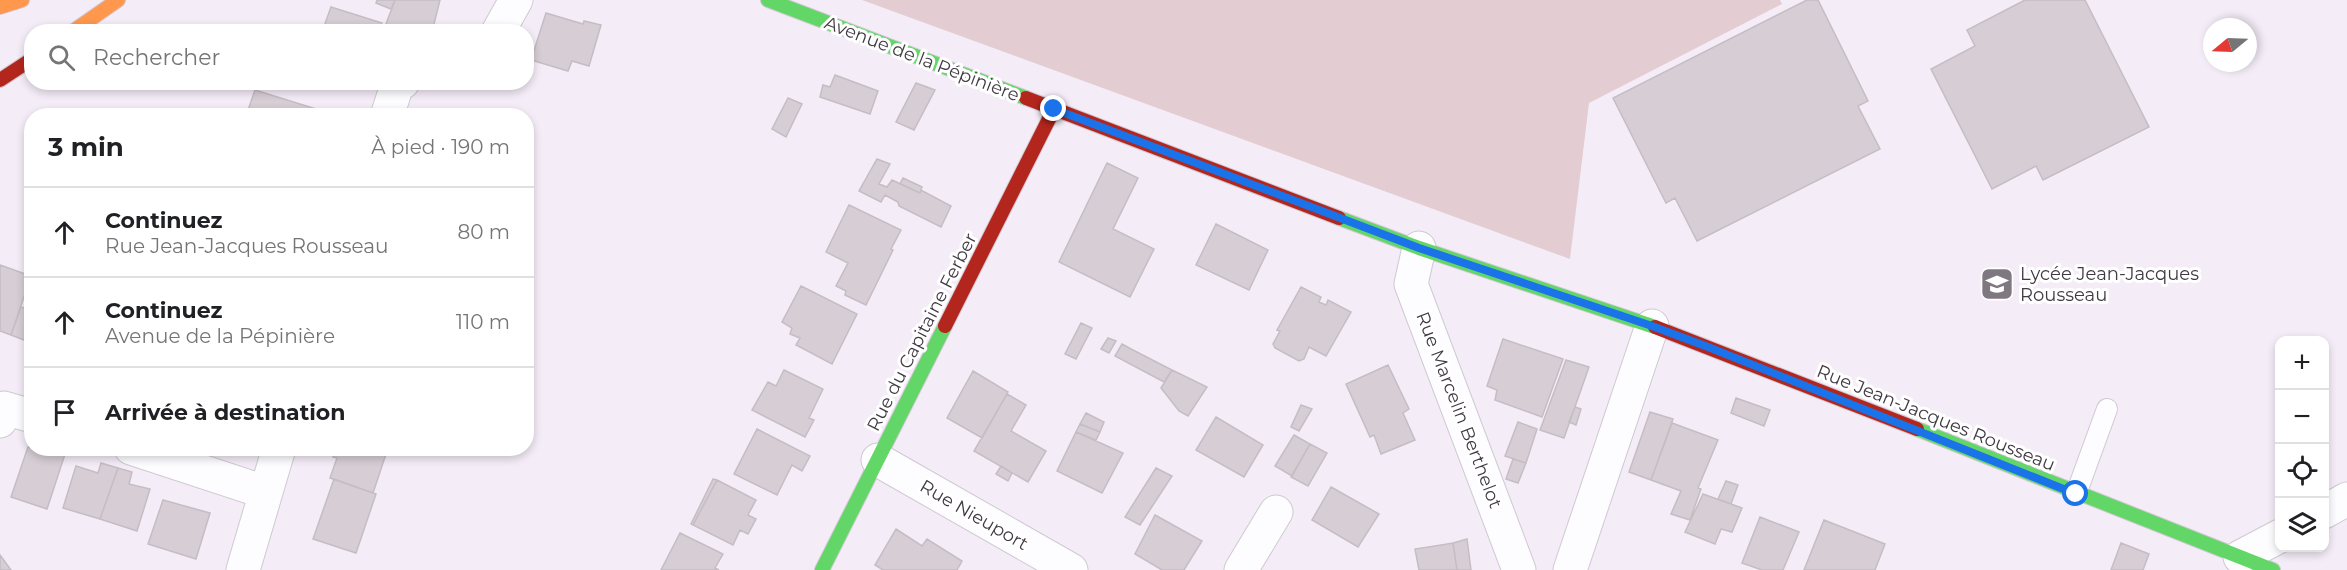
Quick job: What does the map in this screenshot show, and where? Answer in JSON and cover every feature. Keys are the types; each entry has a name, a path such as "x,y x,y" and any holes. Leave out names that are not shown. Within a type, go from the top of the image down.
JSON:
{"street":[{"path":"0,8 22,0"},
{"path":"84,24 118,0"},
{"path":"502,24 516,0"},
{"name":"Avenue de la Pépinière","path":"768,0 1419,248 1652,326"},
{"path":"0,80 24,64"},
{"path":"390,108 395,90"},
{"name":"Rue du Capitaine Ferber","path":"822,570 1054,109"},
{"name":"Rue Marcelin Berthelot","path":"1419,248 1411,284 1519,570"},
{"path":"1570,570 1652,326"},
{"name":"Rue Jean-Jacques Rousseau","path":"1652,326 2273,570"},
{"path":"0,421 4,408 24,414"},
{"path":"155,456 265,492"},
{"path":"243,570 276,456"},
{"name":"Rue Nieuport","path":"878,460 1071,570"},
{"path":"2329,510 2347,499"},
{"path":"1241,570 1276,512"},
{"path":"2240,557 2275,539"}],"lane":[{"path":"2076,494 2107,409"}],"shaded area":[{"path":"862,0 1780,0 1782,4 1589,103 1570,259"}],"building":[{"path":"377,0 395,0 391,9 376,3"},
{"path":"395,0 440,0 434,24 386,24"},
{"path":"1807,0 1818,0 1868,101 1858,106 1880,149 1697,241 1675,198 1666,203 1613,98"},
{"path":"2025,0 2085,0 2149,127 2043,180 2036,166 1992,189 1931,69 1975,46 1967,30"},
{"path":"331,7 382,23 382,24 325,24"},
{"path":"546,13 583,24 584,21 601,25 589,66 572,61 568,71 534,61 534,51"},
{"path":"835,75 878,91 870,114 820,97 823,85 830,87"},
{"path":"916,83 935,90 914,130 896,122"},
{"path":"255,90 313,108 249,108"},
{"path":"788,98 802,104 786,137 772,129"},
{"path":"877,159 890,164 879,184 887,187 892,180 920,193 921,190 951,206 941,227 899,206 898,202 885,195 881,202 859,191"},
{"path":"1107,163 1138,178 1113,229 1154,249 1130,297 1059,262"},
{"path":"903,178 922,187 920,193 900,184"},
{"path":"849,205 901,230 866,305 845,295 846,291 836,286 848,263 826,252"},
{"path":"1216,224 1268,250 1249,290 1196,265"},
{"path":"0,265 24,274 24,297 11,335 0,331"},
{"path":"801,286 857,314 832,364 796,345 800,338 790,334 792,328 782,322"},
{"path":"1301,287 1321,297 1319,302 1326,305 1328,300 1351,312 1326,356 1309,347 1304,359 1299,361 1275,348 1273,344 1280,331 1277,330"},
{"path":"21,307 24,308 24,340 11,335"},
{"path":"1081,323 1092,328 1076,359 1065,354"},
{"path":"1108,338 1116,341 1109,353 1101,349"},
{"path":"1503,339 1563,359 1542,417 1495,400 1497,390 1487,386"},
{"path":"1122,344 1172,370 1164,382 1115,356"},
{"path":"1566,360 1589,367 1564,438 1540,430"},
{"path":"1388,365 1409,409 1403,413 1415,440 1381,454 1374,435 1370,437 1346,384"},
{"path":"784,370 823,389 809,418 814,420 805,437 752,410 768,382 776,386"},
{"path":"1172,370 1207,387 1188,416 1179,411 1161,388"},
{"path":"973,371 1008,392 982,438 947,418"},
{"path":"1007,394 1026,405 1011,431 1046,451 1028,482 974,451"},
{"path":"1736,398 1770,410 1764,426 1731,413"},
{"path":"1301,405 1312,409 1299,431 1291,427"},
{"path":"1575,407 1581,409 1576,425 1569,422"},
{"path":"1650,412 1673,419 1651,480 1629,472"},
{"path":"1086,413 1104,422 1100,432 1080,424"},
{"path":"1216,417 1263,445 1244,477 1196,450"},
{"path":"1518,422 1537,429 1526,463 1505,456"},
{"path":"1672,423 1718,440 1698,488 1701,489 1690,520 1671,514 1681,491 1651,480"},
{"path":"1080,424 1100,432 1096,440 1076,432"},
{"path":"757,429 810,456 802,471 792,465 777,495 734,474"},
{"path":"1076,432 1123,453 1102,493 1057,471"},
{"path":"1294,435 1310,444 1292,476 1275,466"},
{"path":"1310,444 1327,453 1308,486 1291,477"},
{"path":"25,456 64,456 47,509 11,497"},
{"path":"385,456 373,493 330,478 337,458 333,457"},
{"path":"1513,459 1526,463 1518,483 1506,479"},
{"path":"101,463 118,468 100,519 63,508 76,466 98,473"},
{"path":"1001,466 1012,473 1008,481 996,474"},
{"path":"118,468 132,472 129,484 150,489 137,531 100,519"},
{"path":"1156,468 1172,476 1140,525 1125,517"},
{"path":"334,479 376,494 356,553 313,539"},
{"path":"713,479 717,480 693,525 691,524"},
{"path":"717,480 756,500 748,515 756,519 748,534 740,530 733,545 693,525"},
{"path":"1726,481 1738,485 1731,504 1718,499"},
{"path":"1331,487 1379,514 1358,547 1312,520"},
{"path":"1703,494 1742,508 1732,532 1721,529 1715,544 1685,532"},
{"path":"163,500 210,513 196,559 148,544"},
{"path":"1155,515 1202,541 1184,570 1162,570 1135,554"},
{"path":"1760,517 1799,532 1783,570 1762,570 1742,563"},
{"path":"1824,520 1885,544 1875,570 1804,570"},
{"path":"896,529 922,546 927,539 962,561 957,570 883,570 875,565"},
{"path":"680,533 723,554 715,568 719,570 661,570"},
{"path":"1467,539 1471,570 1457,570 1453,543"},
{"path":"1453,543 1457,570 1419,570 1415,549"},
{"path":"2121,543 2149,554 2143,570 2111,570"},
{"path":"0,555 11,570 0,570"}],"traffic: fast":[{"path":"768,0 1026,98"},
{"path":"1339,218 1419,248 1655,327"},
{"path":"822,570 945,326"},
{"path":"1917,429 2273,570"}],"traffic: slow":[{"path":"0,7 22,0"},
{"path":"84,24 118,0"}],"traffic: jam":[{"path":"0,80 24,64"},
{"path":"1026,98 1339,218"},
{"path":"945,326 1054,109"},
{"path":"1655,327 1917,429"}],"place":[{"name":"Lycée Jean-Jacques Rousseau","path":"1997,284"}],"route":[{"path":"1054,109 1419,248 1708,347 2076,494"}]}
